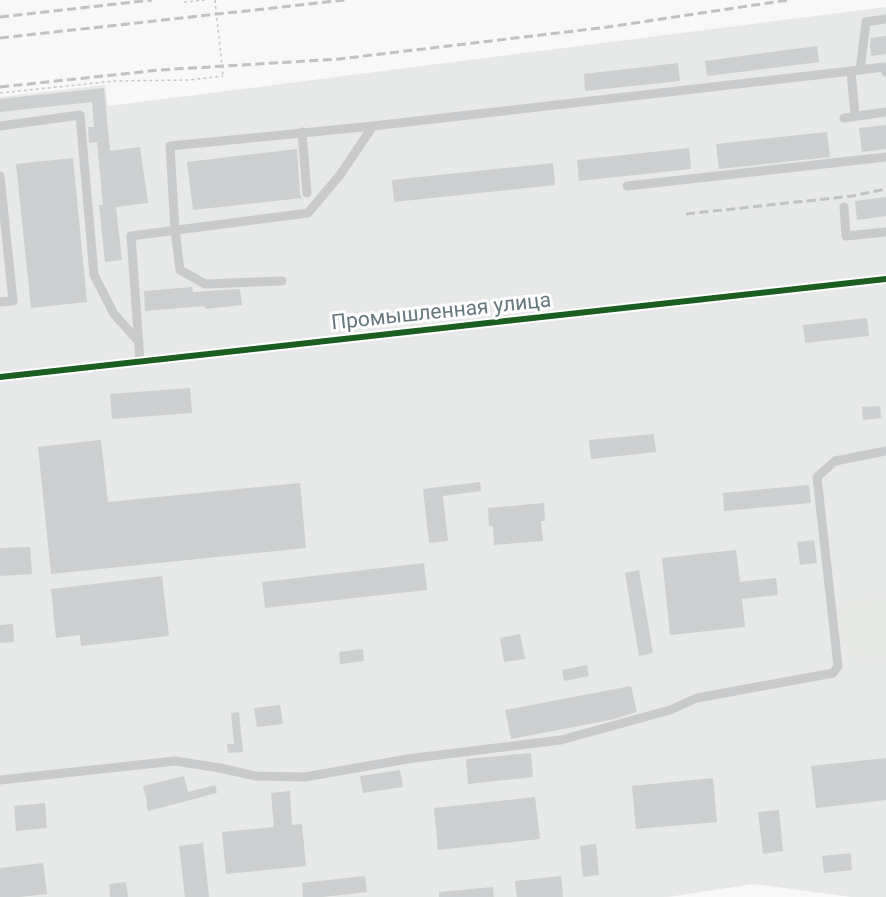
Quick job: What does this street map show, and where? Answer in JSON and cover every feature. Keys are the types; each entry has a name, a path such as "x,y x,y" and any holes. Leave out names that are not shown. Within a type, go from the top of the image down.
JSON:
{"street":[{"path":"855,116 855,70 866,22 886,19"},
{"path":"282,281 205,284 180,270 170,146 373,126 884,67 886,72"},
{"path":"844,118 886,112"},
{"path":"0,126 80,115 94,274 114,314 139,342"},
{"path":"140,361 131,236 308,213 340,175 373,126"},
{"path":"302,132 308,193"},
{"path":"627,186 886,157"},
{"path":"0,176 13,300 0,302"},
{"path":"844,207 846,236 886,232"},
{"name":"Промышленная улица","path":"0,377 886,279"},
{"path":"0,780 175,761 256,776 305,777 407,759 561,740 670,710 697,698 833,673 838,666 817,477 835,461 886,451"}],"path":[{"path":"184,2 204,0"},
{"path":"0,93 114,81 190,80 223,76 215,0"}],"shaded area":[{"path":"886,7 886,897 851,897 754,884 668,897 0,897 0,97 105,85 108,106"},
{"path":"886,596 886,659 860,658 851,653 845,645 837,620 839,610 847,603 867,602"}],"building":[{"path":"886,36 886,54 871,56 871,38"},
{"path":"817,46 819,62 707,76 705,61"},
{"path":"678,63 680,81 585,91 584,74"},
{"path":"104,88 110,151 140,147 148,203 116,207 122,260 105,262 99,205 103,205 97,142 89,143 88,127 94,127 92,102 0,112 0,99"},
{"path":"886,125 886,149 862,152 859,128"},
{"path":"827,132 830,157 719,169 716,144"},
{"path":"689,148 691,169 579,181 577,160"},
{"path":"297,149 302,198 193,210 187,162"},
{"path":"73,158 87,302 31,308 16,164"},
{"path":"553,163 555,185 394,202 392,180"},
{"path":"886,197 886,216 857,220 855,201"},
{"path":"192,287 193,292 240,289 242,305 145,311 144,291"},
{"path":"867,318 869,336 805,343 803,325"},
{"path":"190,388 192,413 112,419 110,394"},
{"path":"880,406 881,418 863,420 862,407"},
{"path":"654,434 656,452 591,459 589,440"},
{"path":"101,440 108,502 300,483 306,548 51,574 38,447"},
{"path":"480,482 481,491 443,496 448,541 429,543 423,489"},
{"path":"809,485 811,503 724,511 723,493"},
{"path":"544,503 545,521 541,521 543,541 494,545 493,526 489,526 488,508"},
{"path":"814,540 817,563 800,565 797,542"},
{"path":"30,547 32,574 0,576 0,548"},
{"path":"736,550 740,582 776,578 778,595 742,599 745,627 670,635 662,558"},
{"path":"424,563 427,590 265,608 262,582"},
{"path":"639,570 653,653 639,656 625,573"},
{"path":"162,576 169,636 81,646 80,635 56,638 51,589"},
{"path":"13,624 14,642 0,643 0,625"},
{"path":"520,634 525,659 504,662 500,638"},
{"path":"363,649 364,661 340,664 339,652"},
{"path":"587,665 589,676 564,681 562,670"},
{"path":"631,686 637,712 610,720 511,739 505,710"},
{"path":"280,705 283,724 257,727 254,708"},
{"path":"239,712 243,752 228,753 227,744 234,744 231,713"},
{"path":"531,753 533,777 468,784 466,759"},
{"path":"886,758 886,800 816,808 811,766"},
{"path":"400,770 403,787 363,793 360,776"},
{"path":"184,776 188,792 215,785 217,793 148,811 143,786"},
{"path":"713,778 717,822 636,829 632,786"},
{"path":"290,791 292,825 302,824 306,866 226,874 222,832 274,827 271,793"},
{"path":"535,797 540,839 438,850 434,808"},
{"path":"45,803 47,828 16,831 14,806"},
{"path":"779,810 783,851 763,854 758,812"},
{"path":"203,843 209,897 185,897 179,846"},
{"path":"596,844 599,875 583,877 580,846"},
{"path":"851,853 852,870 824,873 822,856"},
{"path":"43,863 47,894 0,897 0,868"},
{"path":"365,876 367,892 303,897 302,883"},
{"path":"561,876 563,897 517,897 515,881"},
{"path":"126,882 128,897 110,897 109,884"},
{"path":"493,887 494,897 439,897 439,892"}],"railway":[{"path":"0,17 152,0"},
{"path":"0,38 345,0"},
{"path":"0,87 160,70 339,59 608,27 788,0"},
{"path":"686,214 852,196 886,189"}],"cycle path":[{"path":"0,377 886,279"}]}
